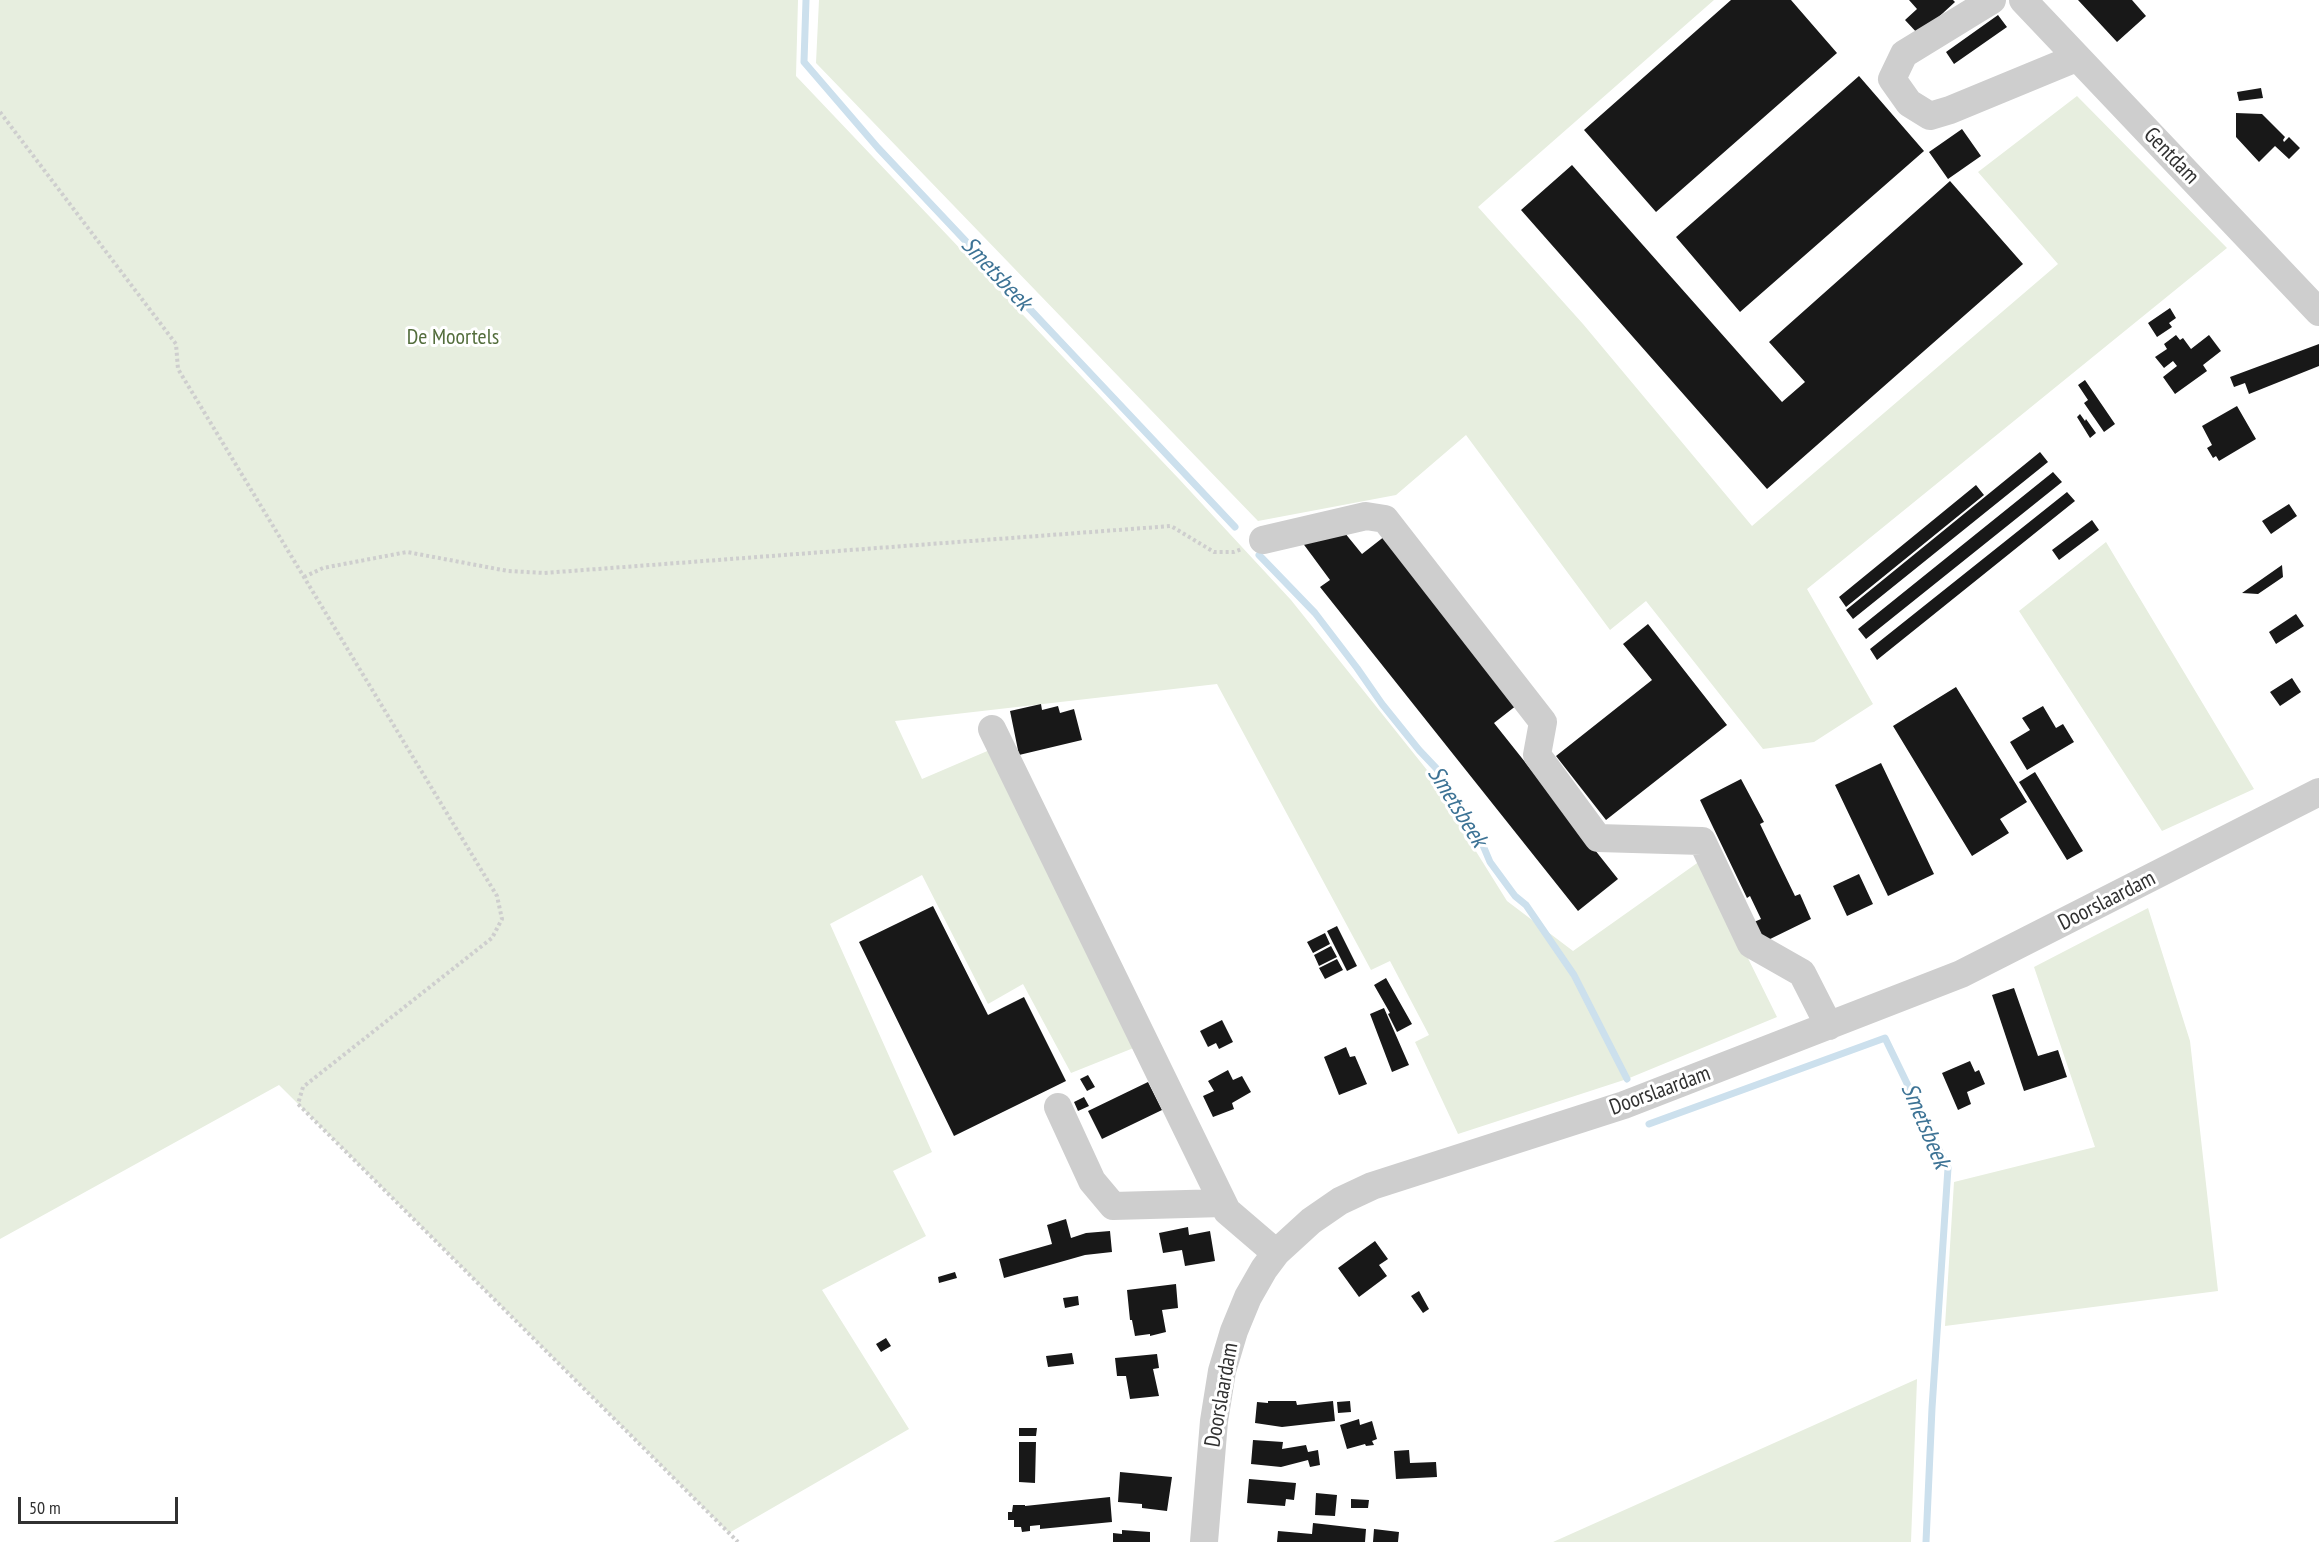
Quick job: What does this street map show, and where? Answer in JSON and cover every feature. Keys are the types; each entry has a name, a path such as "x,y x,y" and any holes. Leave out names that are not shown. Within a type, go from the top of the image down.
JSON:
{"street":[{"path":"1992,0 1904,54 1892,79 1909,103 1930,116 1950,110 2076,58"},
{"name":"Gentdam","path":"2023,0 2319,312"},
{"path":"1263,540 1366,516 1385,519 1543,722 1537,755 1598,838 1702,841 1751,944 1802,973 1829,1026"},
{"path":"992,729 1225,1207 1276,1253"},
{"name":"Doorslaardam","path":"1204,1542 1214,1421 1222,1371 1234,1331 1248,1298 1276,1253 1311,1221 1340,1201 1372,1186 1624,1105 1971,969 2319,792"},
{"path":"1058,1107 1092,1181 1113,1206 1225,1207"},
{"path":"1110,1221 1225,1207"}],"path":[{"path":"0,112 176,344 178,369 497,896 502,919 492,938 303,1087 298,1104 738,1542"},
{"path":"304,577 323,568 407,552 508,571 544,573 1172,526 1214,552 1234,552 1263,540"}],"green space":[{"name":"De Moortels","path":"0,0 798,0 796,76 1291,600 1447,795 1472,845 1507,901 1573,951 1700,861 1777,1017 1627,1079 1458,1134 1415,1042 1429,1035 1390,961 1371,970 1217,684 895,721 922,779 992,749 1136,1047 1071,1073 1023,984 988,1004 922,875 830,924 932,1152 893,1171 926,1236 822,1290 909,1429 729,1533 279,1085 0,1239"},
{"path":"819,0 1714,0 1478,207 1583,324 1752,526 2058,264 1978,172 2077,96 2227,248 1807,589 1873,704 1814,742 1763,749 1646,601 1610,630 1466,435 1396,495 1258,521 816,63"},
{"path":"2106,542 2254,789 2162,831 2019,611"},
{"path":"2148,908 2190,1041 2218,1291 1945,1326 1954,1182 2095,1147 2034,967"},
{"path":"1917,1379 1911,1542 1553,1542"}],"building":[{"path":"1731,0 1791,0 1837,53 1656,212 1584,130"},
{"path":"1909,0 1953,0 1955,2 1919,35 1905,20 1917,9"},
{"path":"2078,0 2132,0 2146,16 2117,42"},
{"path":"1998,15 2007,27 1954,64 1946,52"},
{"path":"1859,76 1924,151 1740,312 1676,237"},
{"path":"2261,88 2263,98 2239,101 2237,92"},
{"path":"2236,113 2262,114 2285,137 2284,142 2289,137 2300,148 2289,159 2275,146 2259,162 2236,137"},
{"path":"1962,129 1981,156 1948,179 1929,152"},
{"path":"1572,165 1782,402 1805,382 1769,342 1950,181 2023,264 1767,489 1521,210"},
{"path":"2170,308 2176,318 2169,323 2172,327 2157,337 2148,323"},
{"path":"2176,335 2180,340 2183,338 2191,349 2209,335 2221,351 2203,365 2207,371 2175,394 2163,377 2177,366 2173,361 2164,368 2155,357 2167,349 2164,344"},
{"path":"2319,344 2319,366 2249,394 2245,383 2234,387 2230,377"},
{"path":"2085,380 2115,424 2104,432 2084,403 2088,400 2078,385"},
{"path":"2237,406 2256,439 2219,461 2216,456 2213,458 2207,448 2212,445 2202,426"},
{"path":"2080,414 2096,433 2090,438 2077,417"},
{"path":"2040,452 2048,462 1853,619 1846,610"},
{"path":"2053,472 2062,482 1866,639 1858,629"},
{"path":"1976,485 1984,495 1846,607 1839,597"},
{"path":"2067,492 2075,501 1877,660 1870,649"},
{"path":"2289,504 2297,516 2271,534 2262,521"},
{"path":"2092,520 2099,530 2059,560 2052,550"},
{"path":"1340,527 1362,554 1385,536 1517,705 1494,723 1618,879 1578,911 1320,587 1330,580 1299,538"},
{"path":"2282,565 2283,577 2258,594 2242,593"},
{"path":"2296,614 2304,626 2276,644 2269,632"},
{"path":"1648,624 1727,725 1606,820 1556,756 1652,680 1623,644"},
{"path":"2292,678 2301,692 2280,706 2270,692"},
{"path":"1956,687 2027,802 2000,819 2009,833 1972,856 1893,726"},
{"path":"1041,704 1042,710 1058,706 1060,713 1074,709 1082,740 1019,755 1010,711"},
{"path":"2043,706 2056,728 2063,724 2074,742 2027,770 2010,742 2030,730 2022,718"},
{"path":"1881,763 1934,874 1888,896 1835,785"},
{"path":"2035,772 2083,851 2067,860 2019,782"},
{"path":"1741,779 1764,822 1760,824 1795,896 1800,894 1811,919 1764,942 1754,922 1761,919 1750,896 1747,898 1700,800"},
{"path":"1859,874 1873,904 1847,916 1833,886"},
{"path":"933,906 988,1015 1024,997 1066,1081 954,1136 859,942"},
{"path":"1337,926 1357,966 1347,971 1327,931"},
{"path":"1325,933 1330,944 1313,953 1307,942"},
{"path":"1331,946 1337,957 1319,966 1314,955"},
{"path":"1337,959 1343,970 1325,979 1319,968"},
{"path":"1386,978 1412,1024 1397,1032 1388,1014 1390,1013 1374,985"},
{"path":"2014,988 2038,1056 2058,1050 2067,1077 2024,1091 1992,995"},
{"path":"1384,1008 1409,1065 1392,1072 1370,1014"},
{"path":"1222,1020 1233,1042 1219,1049 1216,1043 1208,1047 1200,1031"},
{"path":"1346,1047 1350,1057 1355,1056 1367,1084 1339,1095 1324,1057"},
{"path":"1970,1061 1975,1072 1979,1070 1985,1084 1967,1092 1971,1104 1958,1110 1942,1073"},
{"path":"1228,1070 1233,1080 1242,1076 1251,1092 1232,1103 1234,1109 1213,1117 1203,1096 1214,1091 1208,1081"},
{"path":"1088,1075 1095,1087 1087,1091 1080,1079"},
{"path":"1148,1082 1162,1110 1102,1139 1088,1111"},
{"path":"1084,1097 1089,1106 1078,1111 1074,1102"},
{"path":"1066,1219 1071,1238 1086,1233 1110,1231 1112,1252 1085,1255 1004,1278 999,1259 1052,1244 1047,1225"},
{"path":"1188,1227 1189,1235 1210,1231 1215,1261 1185,1266 1182,1250 1163,1253 1159,1233"},
{"path":"1375,1241 1388,1259 1379,1265 1387,1276 1359,1297 1338,1268"},
{"path":"955,1272 957,1278 939,1283 938,1277"},
{"path":"1176,1284 1178,1308 1162,1310 1166,1332 1150,1336 1150,1334 1135,1336 1132,1320 1130,1320 1127,1290"},
{"path":"1419,1291 1429,1309 1423,1313 1411,1296"},
{"path":"1078,1296 1079,1305 1065,1308 1063,1298"},
{"path":"886,1338 891,1346 881,1352 876,1344"},
{"path":"1072,1353 1074,1364 1048,1367 1046,1356"},
{"path":"1157,1354 1159,1368 1153,1369 1159,1396 1130,1399 1126,1376 1117,1376 1115,1358"},
{"path":"1268,1401 1296,1401 1297,1405 1333,1401 1335,1421 1282,1427 1255,1423 1257,1402 1268,1403"},
{"path":"1350,1401 1351,1412 1338,1413 1337,1402"},
{"path":"1359,1419 1360,1425 1372,1421 1377,1439 1372,1441 1374,1445 1366,1446 1365,1444 1347,1449 1340,1425"},
{"path":"1019,1428 1037,1428 1036,1436 1019,1436"},
{"path":"1253,1440 1283,1442 1282,1449 1306,1445 1308,1452 1318,1450 1320,1465 1310,1467 1308,1460 1281,1467 1251,1464"},
{"path":"1019,1442 1036,1442 1035,1483 1019,1482"},
{"path":"1409,1450 1410,1463 1436,1462 1437,1477 1396,1479 1394,1451"},
{"path":"1120,1472 1172,1477 1167,1511 1142,1508 1142,1504 1118,1502"},
{"path":"1249,1479 1296,1483 1294,1500 1286,1499 1285,1506 1247,1503"},
{"path":"1316,1493 1337,1495 1335,1516 1315,1515"},
{"path":"1110,1497 1112,1522 1040,1529 1040,1525 1030,1526 1030,1531 1022,1532 1021,1527 1014,1527 1014,1520 1008,1520 1008,1512 1012,1512 1013,1505 1025,1506"},
{"path":"1351,1499 1369,1500 1368,1508 1351,1508"},
{"path":"1313,1523 1366,1529 1365,1542 1277,1542 1278,1531 1312,1534"},
{"path":"1374,1529 1399,1532 1398,1542 1373,1542"},
{"path":"1122,1530 1150,1532 1150,1542 1113,1542 1113,1533 1122,1534"}],"waterway":[{"name":"Smetsbeek","path":"806,0 804,62 878,148 1235,527"},
{"name":"Smetsbeek","path":"1259,555 1315,613 1382,704 1436,768 1479,836 1490,862 1515,896 1526,905 1574,975 1627,1079"},
{"name":"Smetsbeek","path":"1649,1124 1885,1038 1948,1168 1932,1408 1926,1542"}]}
